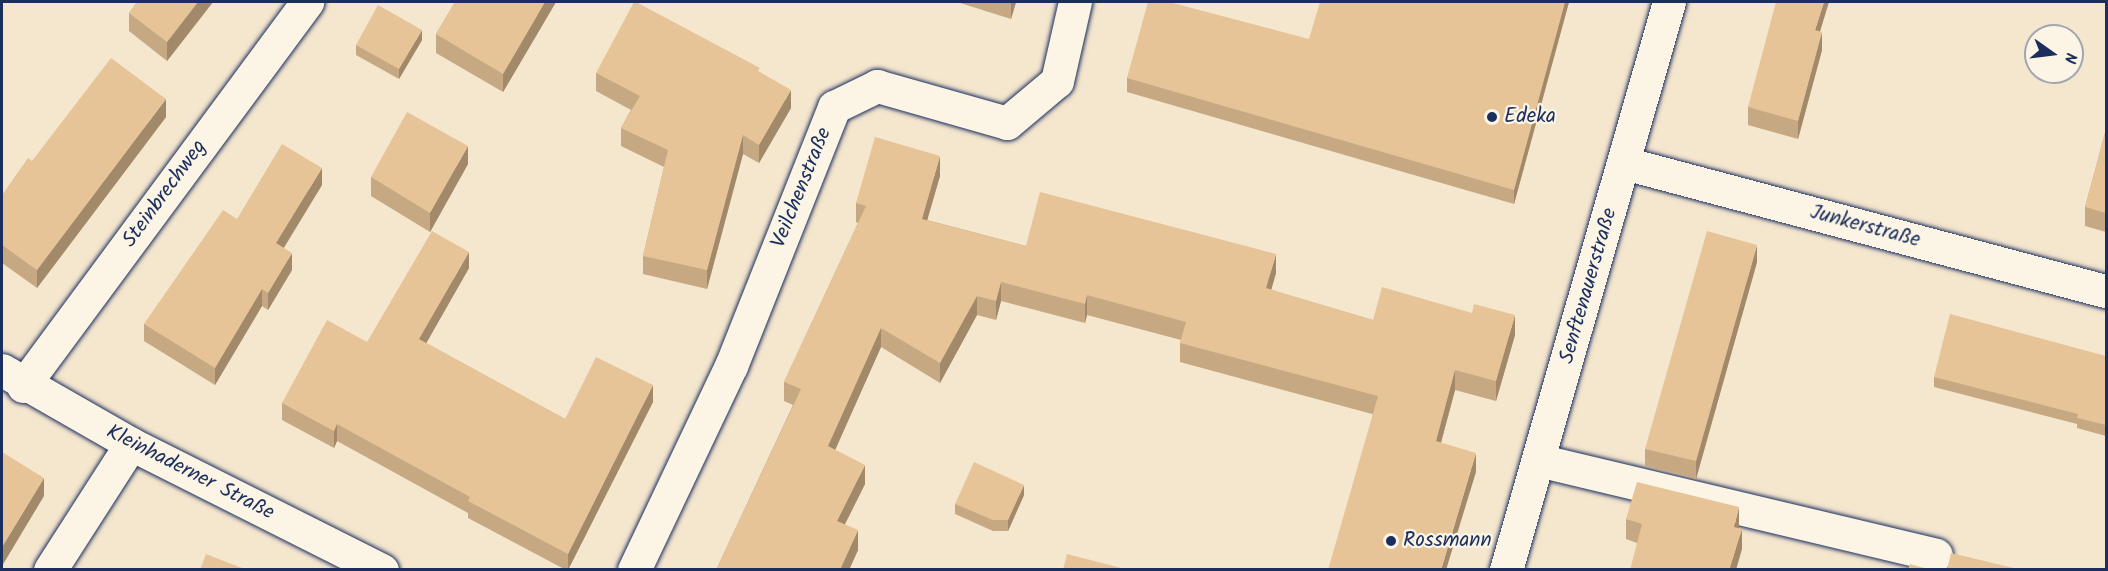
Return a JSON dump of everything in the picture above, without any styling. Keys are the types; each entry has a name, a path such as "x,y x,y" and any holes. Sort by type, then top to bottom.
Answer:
{"street":[{"name":"Steinbrechweg","path":"12,378 307,2"},
{"name":"Veilchenstraße","path":"634,570 731,366 834,107 877,86 1007,123 1057,81 1075,2"},
{"name":"Senftenauerstraße","path":"1506,570 1670,2"},
{"name":"Junkerstraße","path":"1624,163 2106,291"},
{"name":"Kleinhaderner Straße","path":"12,378 131,444 382,570"},
{"path":"50,570 131,444"},
{"path":"1538,460 1936,555"}],"building":[{"path":"137,2 198,2 167,42 129,13"},
{"path":"455,2 545,2 503,74 436,34"},
{"path":"634,2 760,68 758,71 791,90 759,145 743,135 707,270 643,256 668,150 621,128 640,96 596,73"},
{"path":"1148,2 1169,2 1309,39 1320,2 1565,2 1514,190 1127,78"},
{"path":"1776,2 1824,2 1815,30 1822,32 1798,121 1748,107"},
{"path":"378,5 422,30 399,69 356,45"},
{"path":"111,58 166,99 37,270 2,245 2,195 28,158 32,161"},
{"path":"407,112 468,146 430,213 371,177"},
{"path":"2106,129 2106,213 2085,207"},
{"path":"875,137 940,156 922,219 1026,246 1040,192 1276,254 1266,288 1373,320 1382,287 1472,313 1474,304 1515,315 1496,381 1455,370 1436,441 1476,453 1441,570 1328,570 1378,396 1180,343 1186,322 1087,295 1085,304 1001,282 996,301 977,296 940,363 881,328 828,446 865,465 837,521 858,530 840,570 716,570 801,389 784,382 866,206 856,203"},
{"path":"282,144 322,168 276,243 292,253 268,293 262,289 215,368 144,324 223,210 237,219"},
{"path":"432,231 469,252 419,339 565,419 596,357 653,385 568,554 468,501 470,497 337,424 334,431 282,403 327,320 367,342"},
{"path":"1707,231 1757,245 1696,461 1645,449"},
{"path":"1950,314 2106,356 2106,425 2077,418 2078,414 1934,377"},
{"path":"2,452 44,478 2,547"},
{"path":"974,462 1024,485 1008,520 993,520 955,504"},
{"path":"1637,482 1739,507 1734,527 1742,529 1729,570 1630,570 1642,524 1626,519"},
{"path":"1951,553 2022,570 1947,570"},
{"path":"206,554 247,570 200,570"},
{"path":"1067,554 1129,570 1063,570"},
{"path":"1910,564 1931,570 1908,570"}],"place":[{"name":"Edeka","path":"1492,117"},
{"name":"Rossmann","path":"1391,541"}]}
